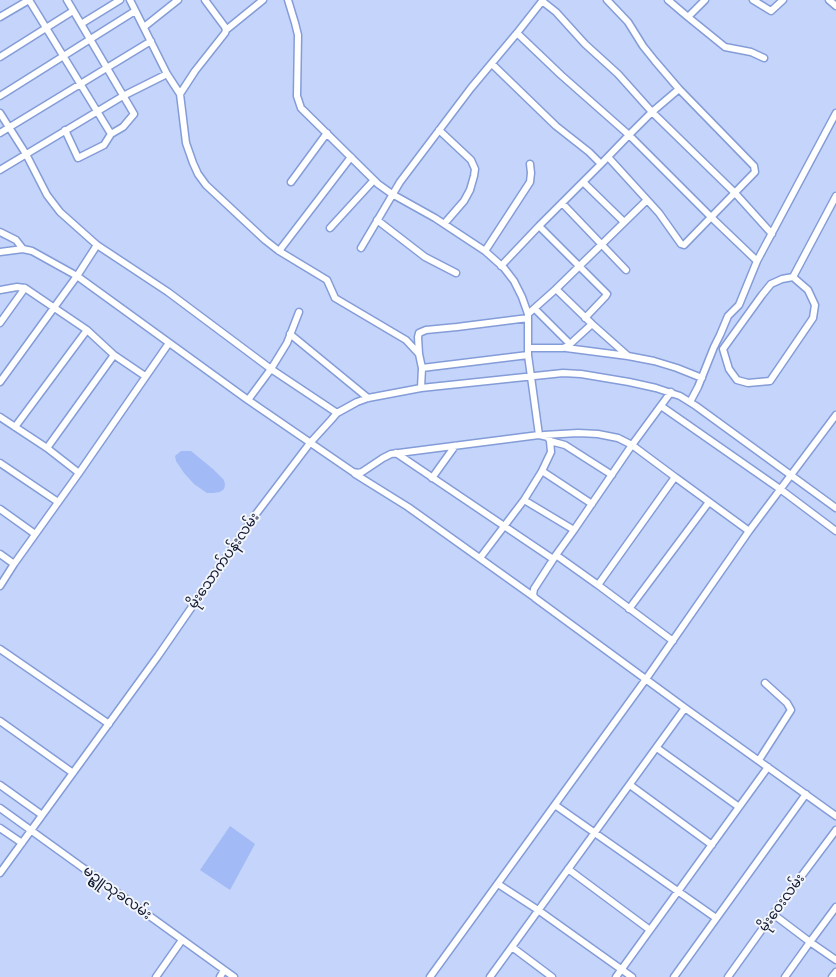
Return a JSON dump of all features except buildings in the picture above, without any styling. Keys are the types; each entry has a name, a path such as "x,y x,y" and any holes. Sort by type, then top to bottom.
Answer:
{"street":[{"path":"0,17 29,0 111,134"},
{"path":"65,130 78,158 104,145 111,134 123,127 134,114 67,0"},
{"path":"81,24 120,0"},
{"path":"130,0 167,74 180,94 186,143 193,164 206,185 264,240 327,280 335,298 406,340 418,354"},
{"path":"144,28 178,0"},
{"path":"205,0 226,30"},
{"path":"180,94 226,30 263,0"},
{"path":"288,0 298,35 296,96 301,108 374,180 392,194 444,224 485,251 514,281 528,316 528,355 539,435"},
{"path":"361,248 400,182 471,88 543,0 585,44 618,74 652,112 735,194 772,234"},
{"path":"607,0 628,22 643,46 679,89 756,169 735,194 686,244 682,244 659,213 608,157"},
{"path":"668,0 725,47 750,52 764,58"},
{"path":"688,17 705,0"},
{"path":"753,0 771,11 784,0"},
{"path":"829,0 836,6"},
{"path":"0,57 73,11"},
{"path":"0,96 135,11"},
{"path":"517,33 629,134 757,261"},
{"path":"0,133 151,41"},
{"path":"492,64 556,126 601,164"},
{"path":"0,170 123,96 167,74"},
{"path":"501,266 629,134 679,89"},
{"path":"0,113 26,154 54,205 97,245 168,292 271,369 337,413"},
{"path":"690,402 728,316 739,305 757,261 836,114"},
{"path":"439,130 471,160 475,169 470,190 464,201 444,224"},
{"path":"291,182 327,133"},
{"path":"279,251 351,157"},
{"path":"485,251 530,182 530,164"},
{"path":"330,228 374,180"},
{"path":"583,182 624,222"},
{"path":"793,277 836,196"},
{"path":"421,388 422,368 418,354 419,333 528,316 647,200"},
{"path":"562,203 626,270"},
{"path":"378,220 426,257 456,273"},
{"path":"539,226 606,294 585,318"},
{"path":"0,232 16,240 23,249"},
{"path":"0,382 97,245"},
{"path":"0,252 23,249 32,251 76,276 248,400 408,507 480,558 836,816"},
{"path":"793,277 808,290 815,305 813,318 770,381 748,383 737,380 729,369 724,349 771,284 793,277"},
{"path":"0,290 17,287 25,288 86,330 114,355 145,376"},
{"path":"0,322 25,288"},
{"path":"556,289 628,356"},
{"path":"535,309 569,342 567,347"},
{"path":"248,400 271,369 286,343 299,312"},
{"path":"567,347 592,324"},
{"path":"15,427 86,330"},
{"path":"290,334 368,398"},
{"path":"0,586 169,343"},
{"path":"528,348 567,347 628,356 678,368 702,378"},
{"path":"47,448 114,355"},
{"path":"422,368 528,355"},
{"name":"မိုးသောက်ပန်းလမ်း","path":"0,874 109,724 256,514 310,443 337,413 357,402 368,398 421,388 563,373 629,382 671,392 690,402 836,508"},
{"path":"535,598 533,595 534,589 554,557 671,392"},
{"path":"661,406 780,489 836,531"},
{"path":"430,977 646,679 780,489 792,476 803,458 836,415"},
{"path":"0,417 47,448 79,473"},
{"path":"353,472 362,472 383,458 396,453 539,435 598,434 618,438 632,445 674,478 750,531"},
{"path":"480,558 524,500 542,471 551,452 548,437 539,435"},
{"path":"550,441 566,445 612,475"},
{"path":"432,478 455,446"},
{"path":"396,453 504,526 598,585 673,641"},
{"path":"0,462 58,502"},
{"path":"542,471 592,504"},
{"path":"598,585 674,478"},
{"path":"524,500 574,530"},
{"path":"630,609 709,502"},
{"path":"0,509 35,534"},
{"path":"0,554 14,564"},
{"path":"0,649 109,724"},
{"path":"759,760 791,710 787,702 765,683"},
{"path":"490,977 685,708"},
{"path":"0,722 73,773"},
{"path":"657,748 739,807"},
{"path":"616,977 768,766"},
{"path":"0,785 42,815"},
{"path":"630,785 712,845"},
{"path":"674,977 806,794"},
{"path":"555,805 716,918"},
{"name":"မဥ္ဇူသုခလမ်း","path":"0,808 234,977"},
{"path":"0,828 22,843"},
{"name":"မိုးဝေးလမ်း","path":"728,977 836,830"},
{"path":"568,869 650,930"},
{"path":"498,884 632,977"},
{"path":"785,977 836,906"},
{"path":"773,914 836,960"},
{"path":"156,977 182,940"},
{"path":"512,947 552,977"},
{"path":"220,977 224,970"},
{"path":"832,977 836,972"}],"water":[{"path":"181,451 191,451 213,469 224,480 224,489 220,492 207,493 194,484 176,461 175,456"},
{"path":"230,826 255,844 230,890 200,870"}]}
